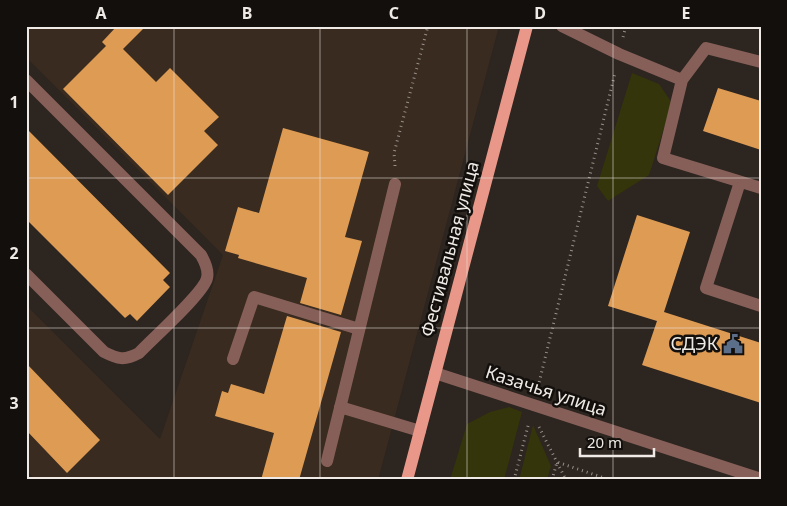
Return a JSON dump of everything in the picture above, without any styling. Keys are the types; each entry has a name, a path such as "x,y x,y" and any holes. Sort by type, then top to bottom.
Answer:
{"main road":[{"name":"Фестивальная улица","path":"407,480 527,26"}],"street":[{"path":"562,26 619,54 682,80"},
{"path":"761,62 706,48 682,80 663,158 761,188"},
{"path":"26,80 201,255 206,265 207,278 198,293 139,352 129,358 116,358 104,352 26,274"},
{"path":"740,182 706,288 761,306"},
{"path":"327,461 395,184"},
{"path":"233,359 254,297 360,329"},
{"name":"Казачья улица","path":"435,373 761,479"},
{"path":"340,407 420,431"}],"path":[{"path":"395,184 394,153 428,26"},
{"path":"514,480 626,26"},
{"path":"533,405 538,426 566,480"},
{"path":"552,480 557,462"},
{"path":"557,462 610,480"}],"shaded area":[{"path":"26,26 499,26 378,480 36,480 26,470 26,305 160,439 223,255 26,57"},
{"path":"632,73 659,84 672,103 649,175 608,201 597,186"},
{"path":"509,407 522,412 504,480 450,480 467,424 490,412"},
{"path":"533,425 551,466 547,480 519,480"}],"building":[{"path":"117,26 146,26 123,49 156,82 170,68 219,117 204,131 218,145 168,195 63,89 106,46 102,42"},
{"path":"718,88 761,101 761,150 703,131"},
{"path":"26,128 170,273 163,280 170,287 137,321 130,314 125,318 26,219"},
{"path":"283,128 369,152 345,237 362,241 341,315 300,303 307,278 238,258 239,255 225,251 238,207 259,213"},
{"path":"637,215 690,232 664,312 761,343 761,403 642,365 657,321 608,306"},
{"path":"287,316 341,332 299,480 261,480 274,433 215,416 222,391 228,393 231,384 264,394"},
{"path":"26,363 100,440 67,473 26,430"}],"place":[{"name":"СДЭК","path":"733,344"}]}
